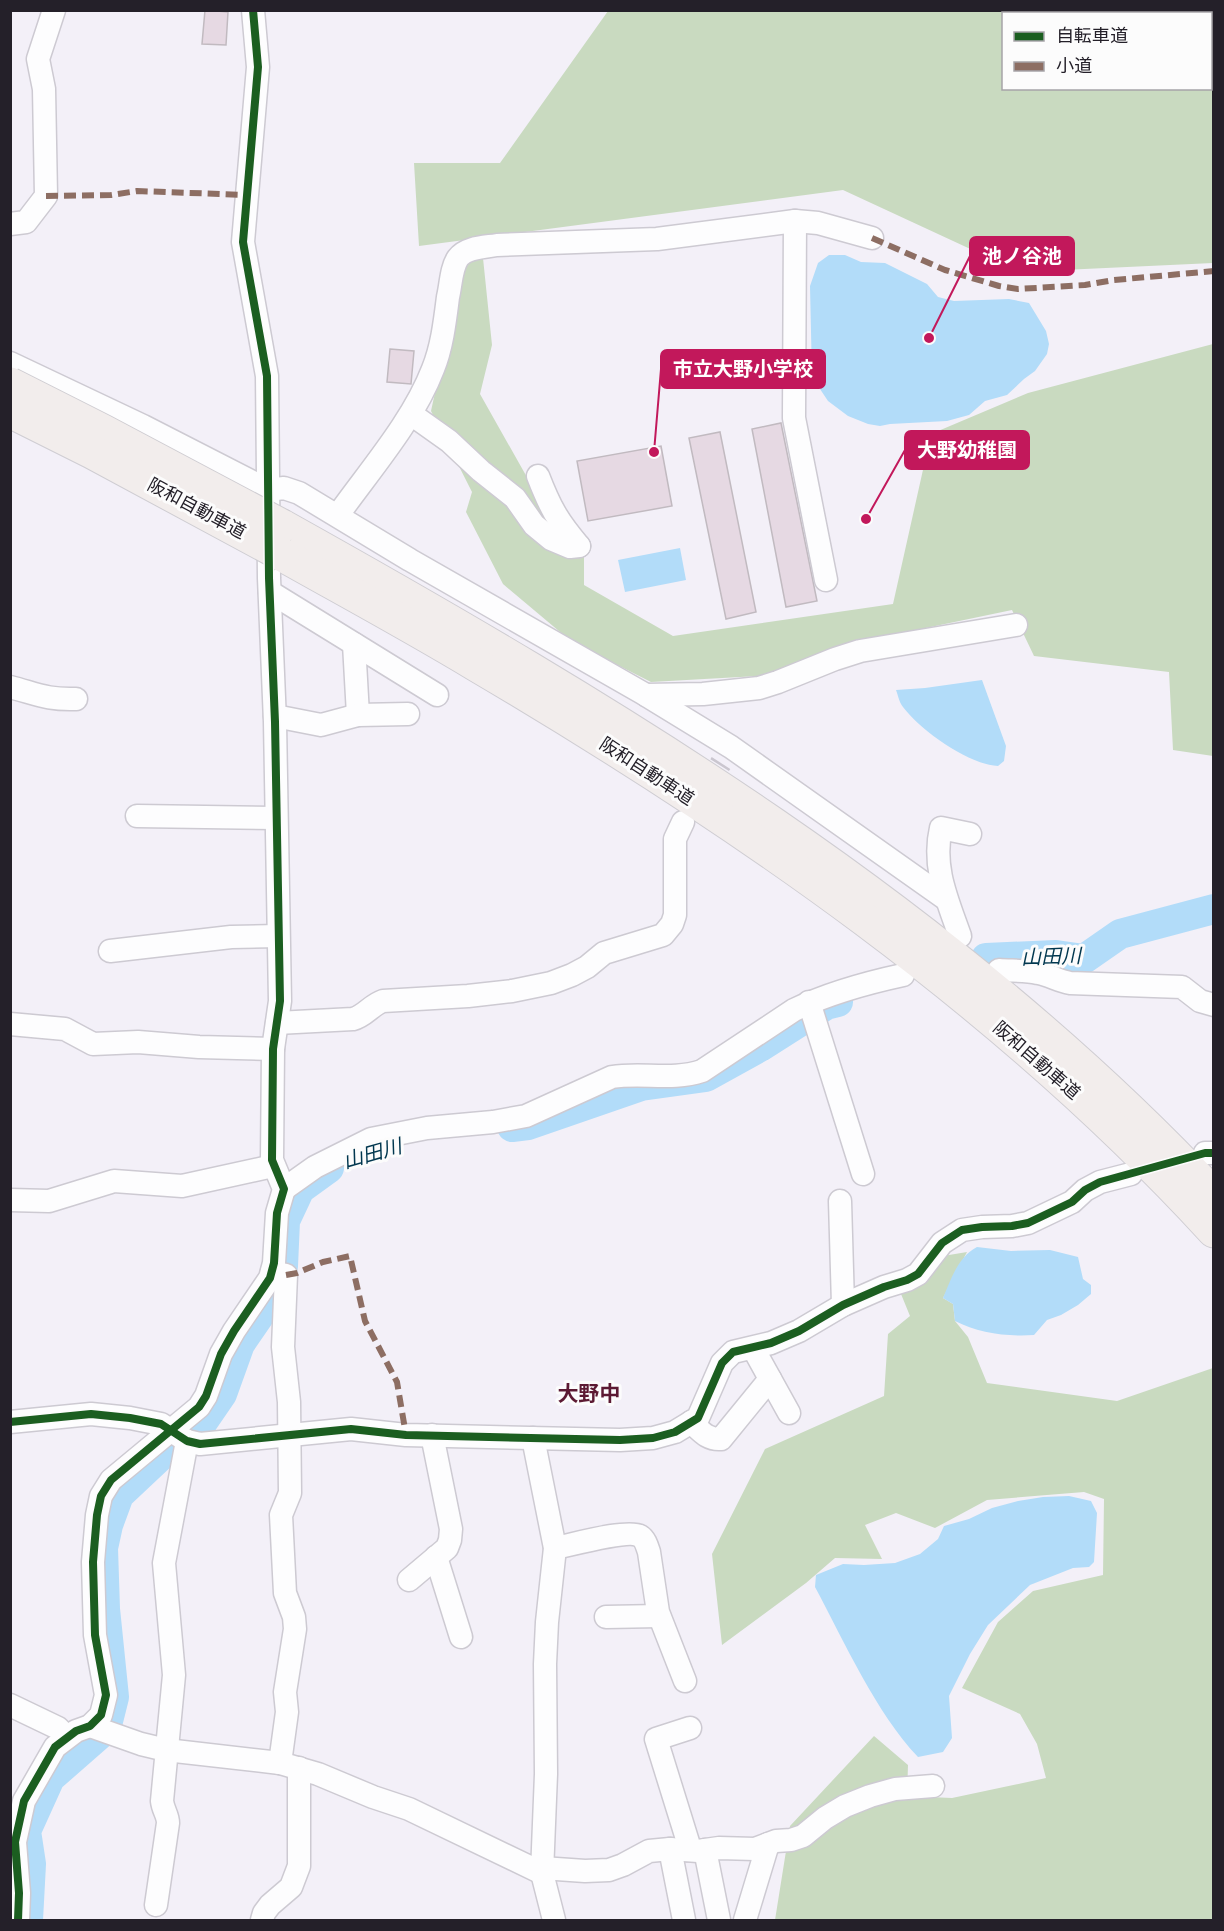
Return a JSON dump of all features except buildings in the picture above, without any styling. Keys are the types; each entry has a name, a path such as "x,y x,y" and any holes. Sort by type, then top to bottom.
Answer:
{"highway":[{"name":"阪和自動車道","path":"10,384 103,431 283,540 741,831 823,889 939,977 1040,1061 1154,1168 1214,1231"},
{"name":"阪和自動車道","path":"10,411 92,452 417,602 576,697 756,811 836,867 989,984 1059,1043 1127,1107 1214,1195"}],"street":[{"path":"10,224 26,222 46,196 44,89 38,59 54,10"},
{"path":"253,10 258,67 243,242 267,376 267,490 275,716 279,1001 273,1049 272,1160 284,1189"},
{"path":"338,516 411,414 428,380 438,354 453,270 459,256 467,251 497,245 657,239 795,221 818,223 872,238"},
{"path":"795,221 794,418 826,580"},
{"path":"10,363 143,426 267,490 284,488 291,490 338,516 410,560 646,695 726,755 946,899"},
{"path":"411,414 450,441 481,471 515,498 534,525 551,539 570,547 579,546 558,521 548,504 538,476"},
{"path":"270,592 437,695"},
{"path":"646,695 703,694 759,688 860,651 1016,625"},
{"path":"354,644 358,715"},
{"path":"10,687 58,700 76,699"},
{"path":"275,716 321,725 358,715 408,714"},
{"path":"137,816 276,818"},
{"path":"278,1023 353,1019 360,1017 383,1001 468,996 542,985 572,975 604,953 663,935 672,924 675,915 675,839 683,822"},
{"path":"960,936 946,899 937,856 937,845 941,828 970,834"},
{"path":"110,951 231,937 278,936"},
{"path":"999,970 1033,972 1070,983 1182,987 1200,1001 1214,1005"},
{"path":"262,1920 270,1905 291,1887 299,1866 285,1692 295,1629 294,1617 285,1593 281,1515 290,1493 291,1436 283,1347 277,1213 284,1189 315,1167 371,1139 427,1128 493,1122 526,1116 612,1077 627,1075 674,1077 702,1071 809,1002 903,975"},
{"path":"809,1002 862,1174"},
{"path":"10,1024 65,1029 93,1044 138,1042 199,1047 273,1049"},
{"path":"10,1200 49,1202 114,1181 182,1186 273,1166"},
{"path":"10,1422 91,1414 130,1418 162,1424 179,1435 200,1444 351,1429 406,1435 620,1440 653,1438 675,1432 698,1418 722,1363 733,1352 771,1343 799,1331 843,1305 913,1277 918,1274 942,1243 962,1230 1028,1223 1072,1202 1085,1190 1100,1182 1131,1174"},
{"path":"840,1201 843,1305"},
{"path":"18,1920 19,1893 15,1842 24,1801 56,1747 76,1731 90,1726 101,1715 106,1695 95,1635 93,1562 101,1496 111,1480 179,1435 206,1396 220,1354 234,1331 266,1285 279,1273"},
{"path":"753,1348 789,1413"},
{"path":"691,1422 707,1437 713,1440 721,1439 770,1379"},
{"path":"156,1905 168,1823 162,1802 174,1675 164,1563 179,1435"},
{"path":"409,1580 447,1548 450,1540 451,1529 432,1435"},
{"path":"533,1438 555,1548 545,1664 546,1774 542,1871 554,1920"},
{"path":"555,1548 618,1535 640,1536 647,1544 649,1552 659,1616 685,1681"},
{"path":"436,1557 461,1637"},
{"path":"606,1617 659,1616"},
{"path":"10,1705 58,1728 67,1737"},
{"path":"90,1726 141,1744 166,1750 290,1766 409,1809 542,1871 609,1870 649,1851 755,1849 803,1836 835,1812 870,1796 895,1790 933,1786"},
{"path":"684,1920 688,1842 656,1739 690,1728"},
{"path":"746,1920 768,1844"},
{"path":"687,1850 719,1920"}],"green space":[{"path":"995,10 1009,12 1002,12 1002,90 1212,90 1212,12 1112,12 1115,10 1213,11 1213,263 1020,272 843,190 419,246 414,163 500,163 608,11"},
{"path":"483,258 492,345 480,394 537,495 584,539 584,585 673,636 893,604 931,434 1028,393 1213,344 1213,756 1173,750 1169,672 1034,656 1012,610 897,634 758,676 651,682 572,642 503,584 466,512 472,492 431,411 463,263"},
{"path":"967,1252 943,1298 953,1304 955,1321 968,1337 987,1383 1117,1401 1213,1368 1213,1920 775,1920 790,1826 874,1736 908,1765 907,1796 952,1798 1046,1778 1037,1744 1020,1714 962,1688 998,1622 1033,1591 1103,1575 1104,1499 1084,1492 987,1500 935,1528 896,1513 865,1525 882,1559 835,1558 806,1583 722,1645 712,1554 765,1449 884,1396 888,1334 910,1316 901,1294 943,1256"}],"water":[{"path":"829,255 845,255 861,262 885,263 927,284 938,297 954,301 1009,299 1029,303 1046,331 1049,344 1047,354 1035,371 1007,395 985,401 969,415 947,421 880,426 848,416 828,401 812,377 810,286 818,263"},
{"path":"680,548 686,580 625,592 618,560"},
{"path":"982,680 1006,746 1004,761 998,766 973,760 933,736 903,707 896,690"},
{"path":"977,1247 1011,1251 1050,1250 1078,1257 1083,1279 1091,1285 1091,1294 1078,1305 1047,1320 1034,1335 993,1333 973,1329 955,1321 953,1304 943,1298 960,1263 970,1251"},
{"path":"1069,1496 1091,1501 1097,1513 1094,1562 1089,1567 1073,1568 1030,1585 988,1625 970,1654 949,1696 952,1738 943,1752 918,1757 888,1719 862,1676 815,1587 816,1575 843,1564 895,1563 920,1554 938,1539 944,1526 1018,1501"}],"waterway":[{"name":"山田川","path":"986,958 1056,955 1084,959 1120,934 1214,909"},
{"name":"山田川","path":"512,1127 528,1125 641,1086 706,1077 760,1047 826,1005 838,1002"},
{"name":"山田川","path":"28,1920 31,1864 26,1831 50,1778 106,1729 114,1697 105,1609 103,1548 108,1525 119,1495 169,1448 198,1429 222,1394 240,1344 275,1293 283,1266 285,1221 300,1189 329,1168"}],"tunnel":[{"path":"702,793 721,763"}],"marked path":[{"path":"46,196 111,195 137,191 246,195"},
{"path":"872,238 945,270 999,286 1018,289 1085,285 1114,280 1214,271"},
{"path":"286,1275 323,1262 350,1256 365,1321 397,1382 406,1435"}],"cycle path":[{"path":"18,1920 19,1893 15,1842 24,1801 55,1747 76,1731 90,1726 101,1715 106,1695 95,1635 93,1562 101,1496 111,1480 199,1407 206,1396 221,1354 270,1278 274,1263 277,1213 284,1189 272,1160 273,1049 280,1001 275,722 269,578 267,376 243,242 258,67 253,10"},
{"path":"10,1422 91,1414 130,1418 161,1424 187,1441 200,1444 351,1429 406,1435 620,1440 653,1438 675,1432 698,1418 722,1363 733,1352 771,1343 799,1331 843,1305 884,1287 907,1280 918,1274 942,1243 962,1230 1028,1223 1072,1202 1085,1190 1100,1182 1205,1153 1214,1153"}],"place":[{"name":"池ノ谷池","path":"929,338"},
{"name":"市立大野小学校","path":"654,452"},
{"name":"大野幼稚園","path":"866,519"}],"district":[{"name":"大野中","path":"589,1393"}]}
